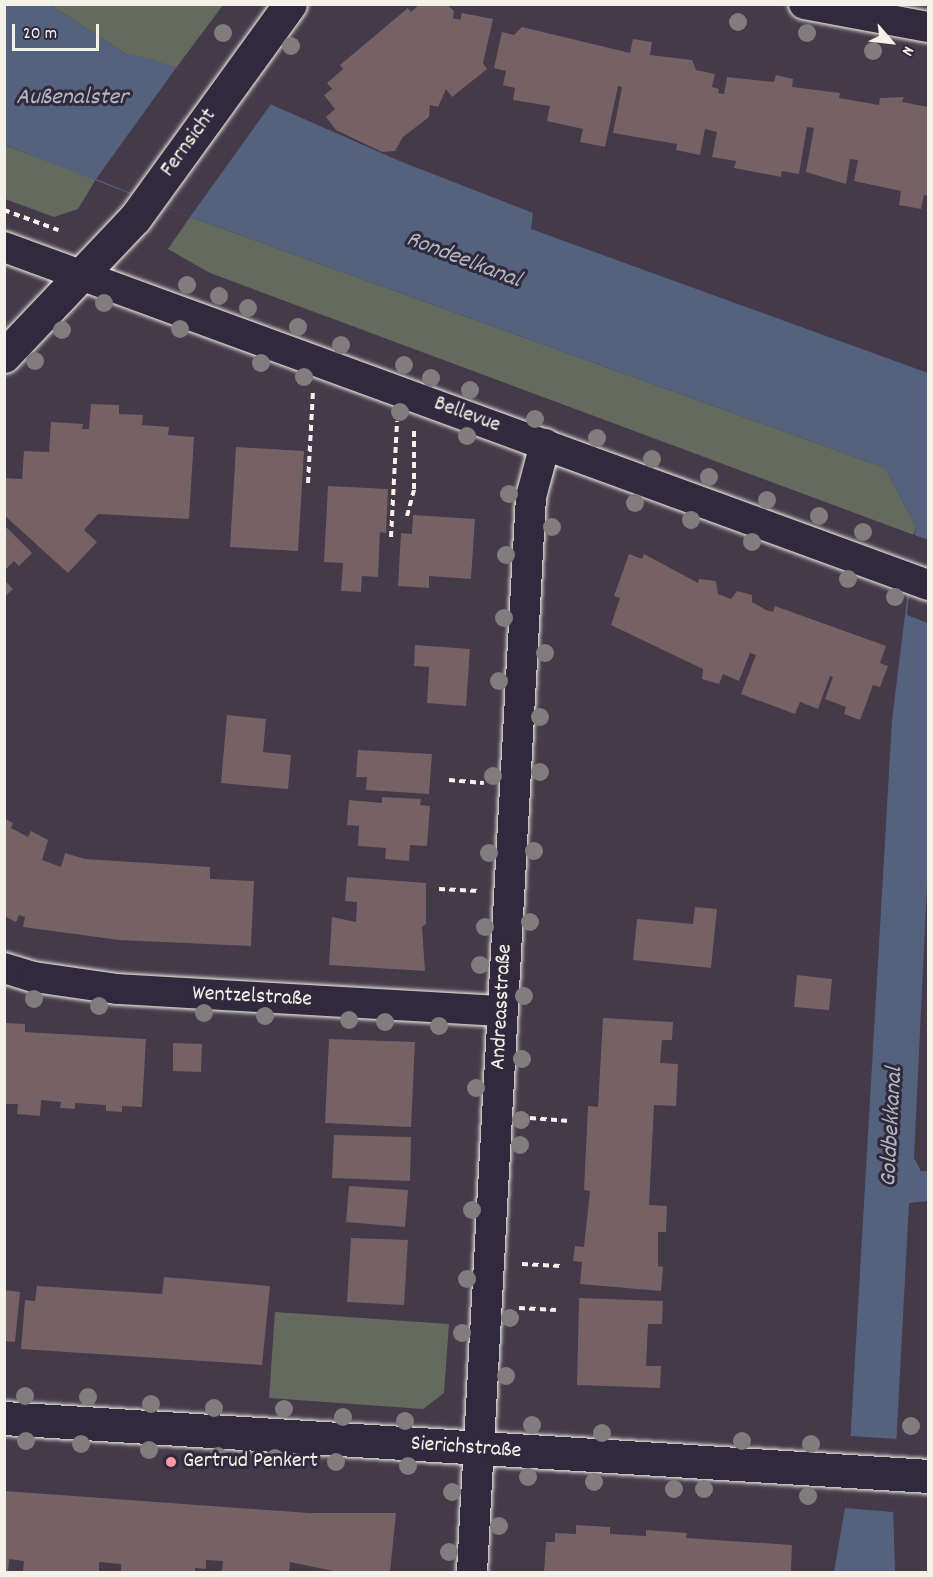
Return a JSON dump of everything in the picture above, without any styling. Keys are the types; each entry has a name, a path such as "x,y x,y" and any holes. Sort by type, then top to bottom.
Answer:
{"main road":[{"name":"Fernsicht","path":"4,356 148,200 290,4"},
{"name":"Sierichstraße","path":"4,1418 928,1476"}],"street":[{"path":"804,4 928,27"},
{"name":"Bellevue","path":"4,247 919,581"},
{"name":"Andreasstraße","path":"472,1572 531,497 545,444"},
{"name":"Wentzelstraße","path":"4,968 34,977 117,989 502,1011"}],"path":[{"path":"4,210 58,230"},
{"path":"308,483 314,390"},
{"path":"391,537 398,420"},
{"path":"407,516 414,489 414,426"},
{"path":"449,780 484,783"},
{"path":"439,889 479,891"},
{"path":"530,1118 570,1121"},
{"path":"522,1264 560,1266"},
{"path":"519,1308 556,1310"}],"green space":[{"path":"50,5 223,5 176,68 126,54"},
{"path":"4,145 96,179 78,209 54,217 5,199"},
{"path":"190,217 885,468 916,526 914,535 210,273 168,249"},
{"path":"275,1312 449,1324 444,1393 423,1409 269,1398"}],"water":[{"path":"4,5 50,5 126,54 152,59 263,101 402,162 533,213 531,229 928,373 928,864 914,1158 921,1171 928,1171 928,1201 909,1203 893,1505 895,1572 834,1572 845,1508 850,1445 892,720 916,526 885,468 190,217 5,145"}],"pier":[{"path":"176,68 271,104 190,217 96,179"},
{"path":"914,535 928,540 928,623 907,615"},
{"path":"850,1436 898,1439 893,1512 845,1508"}],"building":[{"path":"420,4 446,4 454,11 453,18 460,20 462,13 493,19 483,63 487,69 452,97 446,89 438,107 430,105 429,117 403,137 395,151 382,152 336,130 326,117 335,109 324,95 332,89 327,83 343,69 340,65 408,8 411,12"},
{"path":"522,27 630,53 633,39 652,42 650,55 692,60 696,70 715,74 712,87 719,89 718,93 724,94 727,77 774,82 776,75 793,79 792,87 840,93 839,98 879,105 880,98 904,97 902,102 928,107 928,196 924,195 921,209 899,205 901,191 854,181 858,160 850,159 846,184 806,172 814,128 807,127 799,174 782,171 781,177 734,168 736,161 712,157 717,132 705,129 700,155 676,150 677,144 613,133 622,87 618,86 605,147 580,142 583,129 547,121 550,106 513,100 515,88 503,85 506,71 494,68 502,32 514,35"},
{"path":"91,404 119,405 119,414 143,415 142,425 169,427 168,435 194,437 189,519 98,514 84,530 97,542 68,573 4,515 4,478 22,479 24,451 49,452 51,422 83,424 82,429 89,429"},
{"path":"236,447 304,451 298,551 230,547"},
{"path":"328,486 388,489 386,533 380,532 378,577 362,576 361,592 341,591 343,563 324,562"},
{"path":"413,515 475,519 471,579 429,576 429,588 398,586 401,533 412,534"},
{"path":"4,525 32,553 19,566 14,561 4,571"},
{"path":"629,554 642,559 644,554 698,583 699,579 716,581 718,594 731,599 737,591 752,595 752,602 766,610 773,612 775,606 886,646 880,663 888,666 880,687 873,685 860,720 844,714 846,707 825,699 833,677 830,676 818,709 800,702 795,714 741,694 756,655 750,653 739,681 723,674 719,684 702,679 703,669 611,625 620,598 614,596"},
{"path":"4,580 13,589 4,597"},
{"path":"415,645 470,649 466,706 427,703 429,667 414,666"},
{"path":"227,715 266,719 263,752 291,755 288,789 221,783"},
{"path":"358,750 432,754 429,794 366,790 367,777 356,777"},
{"path":"382,797 421,799 420,805 430,806 427,846 410,845 409,861 385,859 386,848 358,846 359,826 347,825 349,800 382,803"},
{"path":"4,818 13,823 11,828 28,837 31,831 48,840 42,860 61,867 65,853 85,859 210,867 210,879 254,881 251,946 119,940 23,927 25,917 19,915 16,922 4,916"},
{"path":"347,877 426,883 426,924 422,927 425,971 329,965 332,917 356,922 357,902 345,901"},
{"path":"695,907 717,909 711,968 633,960 637,919 693,924"},
{"path":"797,975 832,979 829,1010 794,1007"},
{"path":"603,1018 673,1022 672,1040 662,1040 660,1063 678,1064 676,1106 654,1105 649,1205 667,1206 666,1232 658,1232 658,1266 663,1267 661,1291 580,1284 582,1262 573,1261 575,1246 584,1247 590,1191 584,1190 588,1106 598,1107"},
{"path":"4,1023 25,1024 25,1032 146,1039 142,1107 122,1106 122,1112 106,1111 106,1105 75,1103 75,1109 60,1108 61,1102 41,1100 40,1116 17,1114 18,1104 4,1104"},
{"path":"329,1039 415,1042 411,1127 325,1123"},
{"path":"173,1043 202,1044 201,1072 173,1071"},
{"path":"334,1135 411,1137 410,1181 332,1178"},
{"path":"349,1186 408,1190 405,1227 346,1222"},
{"path":"351,1238 408,1240 404,1305 347,1302"},
{"path":"164,1277 270,1286 262,1365 21,1349 25,1300 35,1301 37,1286 162,1294"},
{"path":"4,1290 20,1292 15,1342 4,1341"},
{"path":"579,1298 663,1301 662,1324 648,1324 646,1366 661,1366 660,1388 577,1385"},
{"path":"5,1491 309,1513 396,1513 390,1572 338,1572 290,1562 289,1572 222,1572 223,1561 206,1560 206,1569 195,1568 195,1572 121,1572 121,1564 99,1562 99,1572 23,1572 24,1561 9,1559 8,1572 5,1572"},
{"path":"576,1525 610,1527 610,1534 646,1536 646,1530 687,1533 686,1538 792,1545 791,1572 544,1572 546,1542 555,1542 555,1533 576,1534"}],"place":[{"name":"Gertrud Penkert","path":"171,1462"}],"water label":[{"name":"Außenalster","path":"72,99"},
{"name":"Rondeelkanal","path":"463,261"},
{"name":"Goldbekkanal","path":"893,1127"}]}
